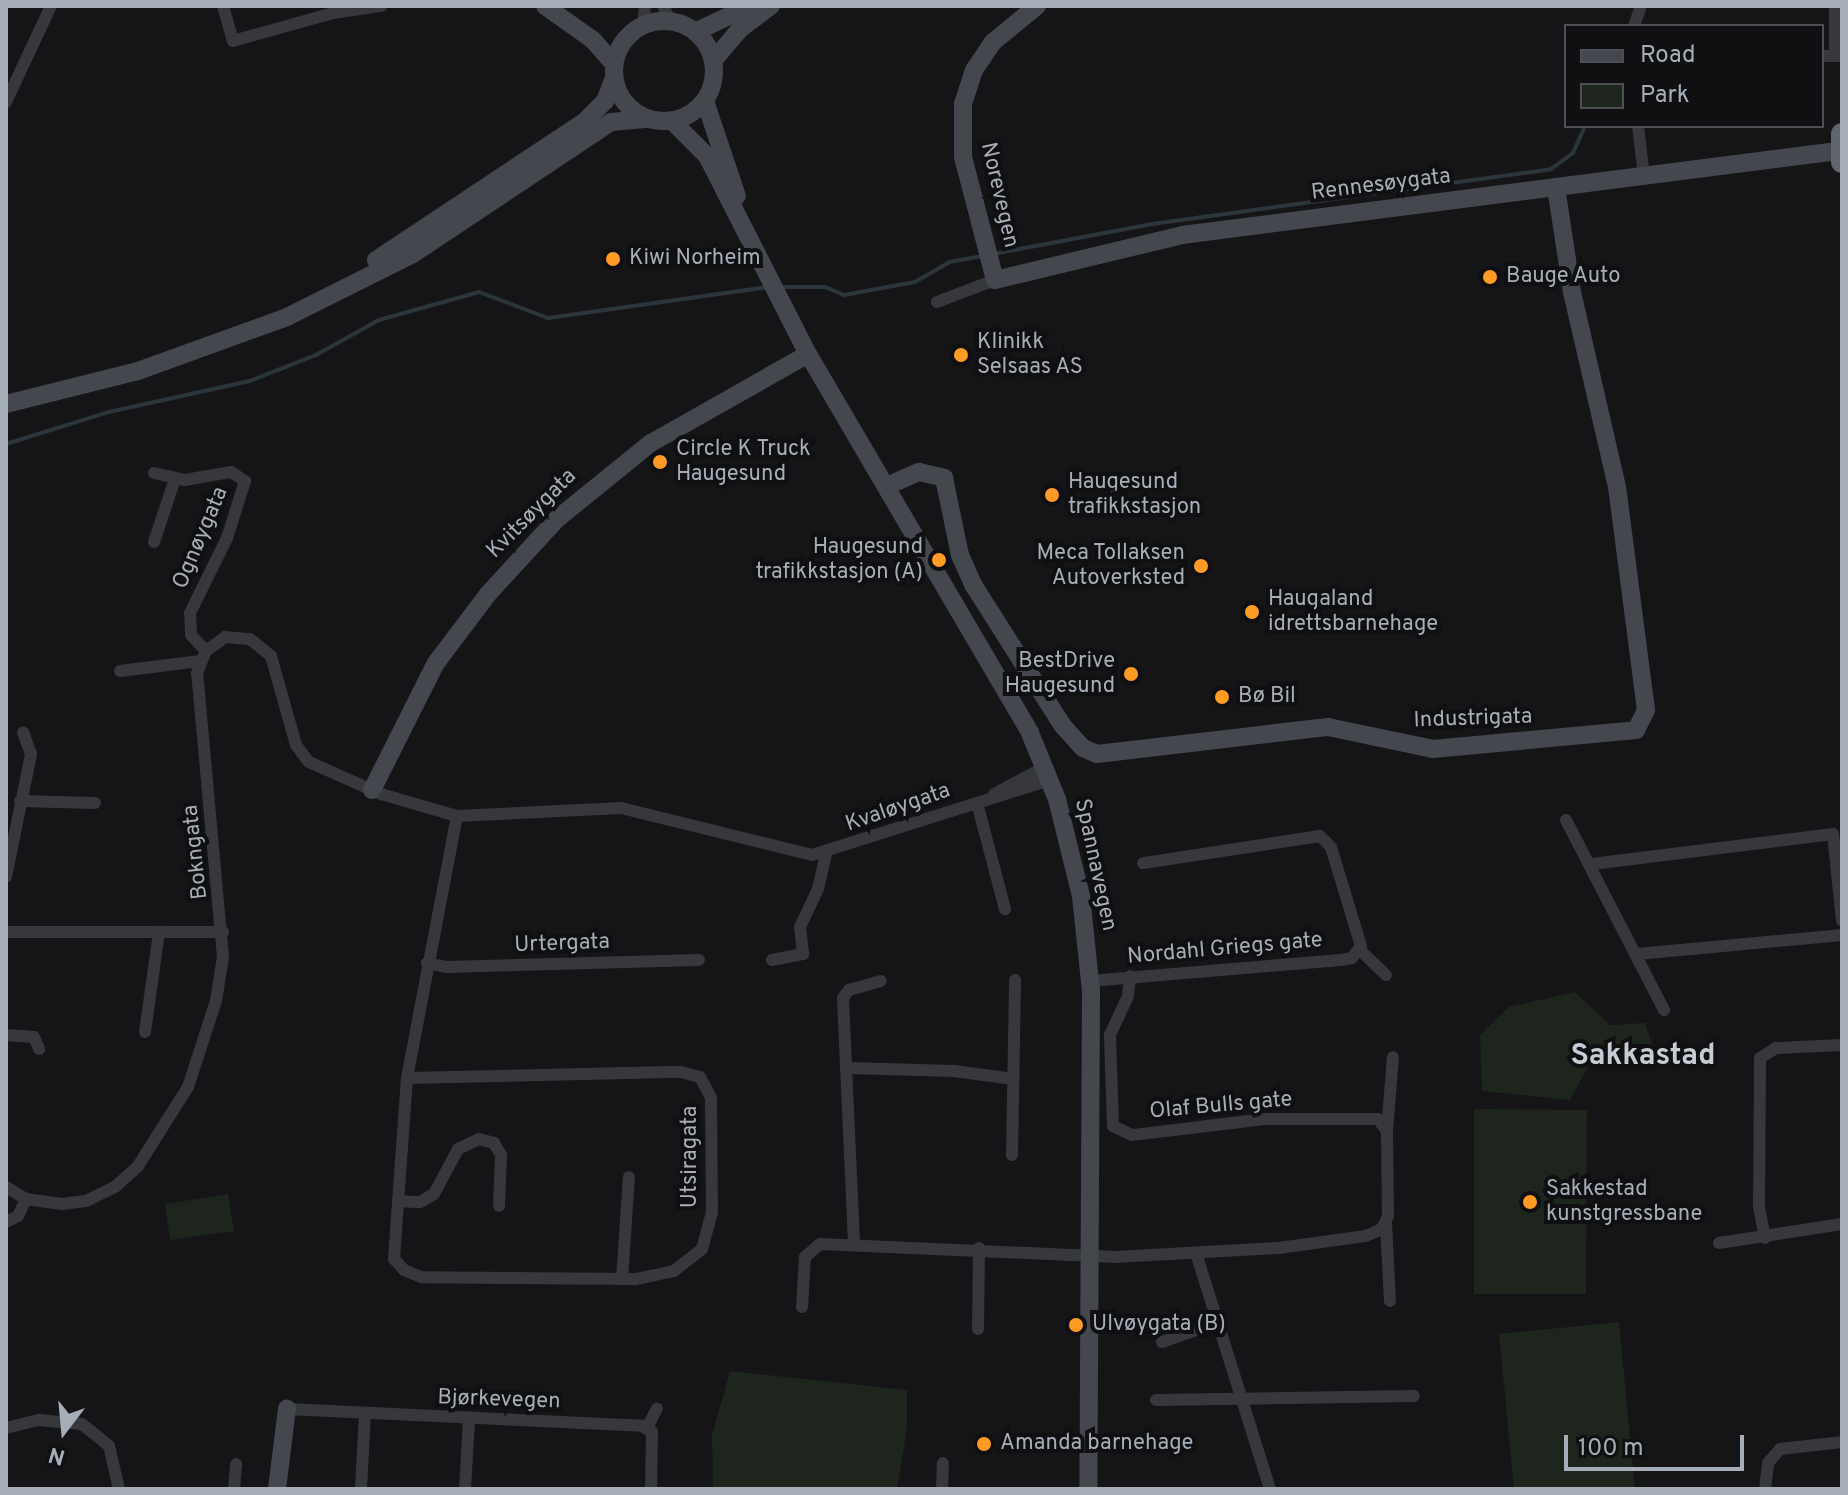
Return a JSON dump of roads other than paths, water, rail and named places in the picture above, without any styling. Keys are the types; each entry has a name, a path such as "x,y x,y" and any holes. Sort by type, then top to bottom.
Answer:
{"main road":[{"path":"545,6 567,19 627,37"},
{"path":"695,32 750,6"},
{"path":"713,61 740,29 771,6"},
{"name":"Norevegen","path":"995,280 963,157 963,104 974,70 993,42 1037,6"},
{"path":"6,392 188,343 346,276 420,233 584,122 605,101 627,37 643,25 667,14 695,32 713,61 712,86 705,101 672,121"},
{"path":"567,19 614,71 625,104 648,119"},
{"path":"705,101 747,234"},
{"path":"6,404 138,371 287,317 413,254 611,122 672,121 699,143 747,234"},
{"name":"Rennesøygata","path":"995,280 1182,235 1841,149"},
{"name":"Industrigata","path":"887,486 919,472 944,478 960,555 974,586 1063,726 1083,748 1097,754 1328,727 1433,749 1636,730 1646,710 1619,500 1572,292 1556,187"},
{"name":"Spannavegen","path":"747,234 808,354 975,633 1047,773 1072,850 1090,981 1088,1489"},
{"name":"Kvitsøygata","path":"372,790 436,663 488,594 557,519 651,443 808,354"},
{"path":"277,1489 287,1409"}],"street":[{"path":"6,102 51,6"},
{"path":"223,6 233,41 333,13 381,6"},
{"path":"643,25 645,6"},
{"path":"1833,56 1835,6"},
{"path":"1638,128 1644,176"},
{"name":"Rennesøygata","path":"937,302 995,280"},
{"name":"Ognøygata","path":"154,473 175,479 231,472 245,481 227,538 190,613 191,635 203,656"},
{"path":"154,542 175,479"},
{"path":"120,671 203,656 225,637 262,645 275,668 296,745 329,774 372,790 457,816 621,808 775,850 826,854"},
{"name":"Bokngata","path":"6,1187 26,1199 86,1201 115,1187 138,1166 188,1087 203,1050 216,1001 223,932 198,686 203,656"},
{"path":"6,877 31,754 23,732"},
{"name":"Kvaløygata","path":"772,960 803,954 800,927 818,889 826,854 892,827 977,803 1047,773"},
{"path":"20,801 95,803"},
{"path":"977,803 1005,909"},
{"name":"Utsiragata","path":"407,1078 681,1072 706,1082 711,1098 707,1237 684,1267 663,1276 622,1279 412,1275 394,1259 407,1078 457,816"},
{"path":"1566,820 1592,864 1664,1010"},
{"path":"1592,864 1833,834 1842,921"},
{"path":"1143,863 1320,836 1335,860 1362,939 1360,950 1386,975"},
{"path":"6,932 223,932"},
{"path":"145,1032 159,932"},
{"path":"1637,954 1842,935"},
{"name":"Nordahl Griegs gate","path":"1090,981 1341,960 1360,950"},
{"name":"Urtergata","path":"427,963 446,967 699,960"},
{"name":"Olaf Bulls gate","path":"1130,976 1128,996 1110,1035 1111,1118 1118,1131 1132,1135 1265,1119 1369,1116 1387,1131"},
{"path":"1012,1155 1015,980"},
{"path":"854,1242 845,994 881,981"},
{"path":"6,1035 34,1037 39,1049"},
{"path":"1765,1238 1759,1208 1760,1058 1776,1048 1842,1045"},
{"path":"1390,1301 1386,1223 1387,1131 1393,1057"},
{"path":"847,1068 943,1070 1013,1079"},
{"path":"398,1201 420,1202 434,1194 458,1149 479,1139 494,1143 501,1155 499,1206"},
{"path":"622,1279 629,1177"},
{"path":"6,1222 18,1216 26,1199"},
{"path":"802,1307 808,1252 820,1244 854,1242 1089,1255 1196,1253 1366,1236 1386,1223"},
{"path":"1719,1243 1842,1224"},
{"path":"978,1329 979,1248"},
{"path":"1196,1253 1245,1399 1270,1489"},
{"path":"1162,1342 1219,1322"},
{"path":"1156,1400 1245,1399 1263,1395 1414,1396"},
{"path":"651,1489 653,1439 647,1428 657,1408"},
{"name":"Bjørkevegen","path":"287,1409 647,1428"},
{"path":"361,1489 365,1413"},
{"path":"465,1489 469,1419"},
{"path":"6,1428 39,1420 82,1424 109,1446 119,1489"},
{"path":"1765,1489 1768,1463 1780,1449 1842,1442"},
{"path":"942,1489 943,1463"},
{"path":"234,1489 236,1464"}],"waterway":[{"path":"993,254 1152,224 1551,169 1573,153 1584,128"},
{"path":"782,287 825,287 844,295 915,282 949,262 984,256"},
{"path":"6,444 109,412 250,381 316,355 379,320 479,292 548,318 769,287"}],"place":[{"name":"Kiwi Norheim","path":"613,259"},
{"name":"Bauge Auto","path":"1490,277"},
{"name":"Klinikk Selsaas AS","path":"961,355"},
{"name":"Circle K Truck Haugesund","path":"660,462"},
{"name":"Haugesund trafikkstasjon","path":"1052,495"},
{"name":"Haugesund trafikkstasjon (A)","path":"939,560"},
{"name":"Meca Tollaksen Autoverksted","path":"1201,566"},
{"name":"Haugaland idrettsbarnehage","path":"1252,612"},
{"name":"BestDrive Haugesund","path":"1131,674"},
{"name":"Bø Bil","path":"1222,697"},
{"name":"Sakkestad kunstgressbane","path":"1530,1202"},
{"name":"Ulvøygata (B)","path":"1076,1325"},
{"name":"Amanda barnehage","path":"984,1444"}],"district":[{"name":"Sakkastad","path":"1643,1057"}]}
